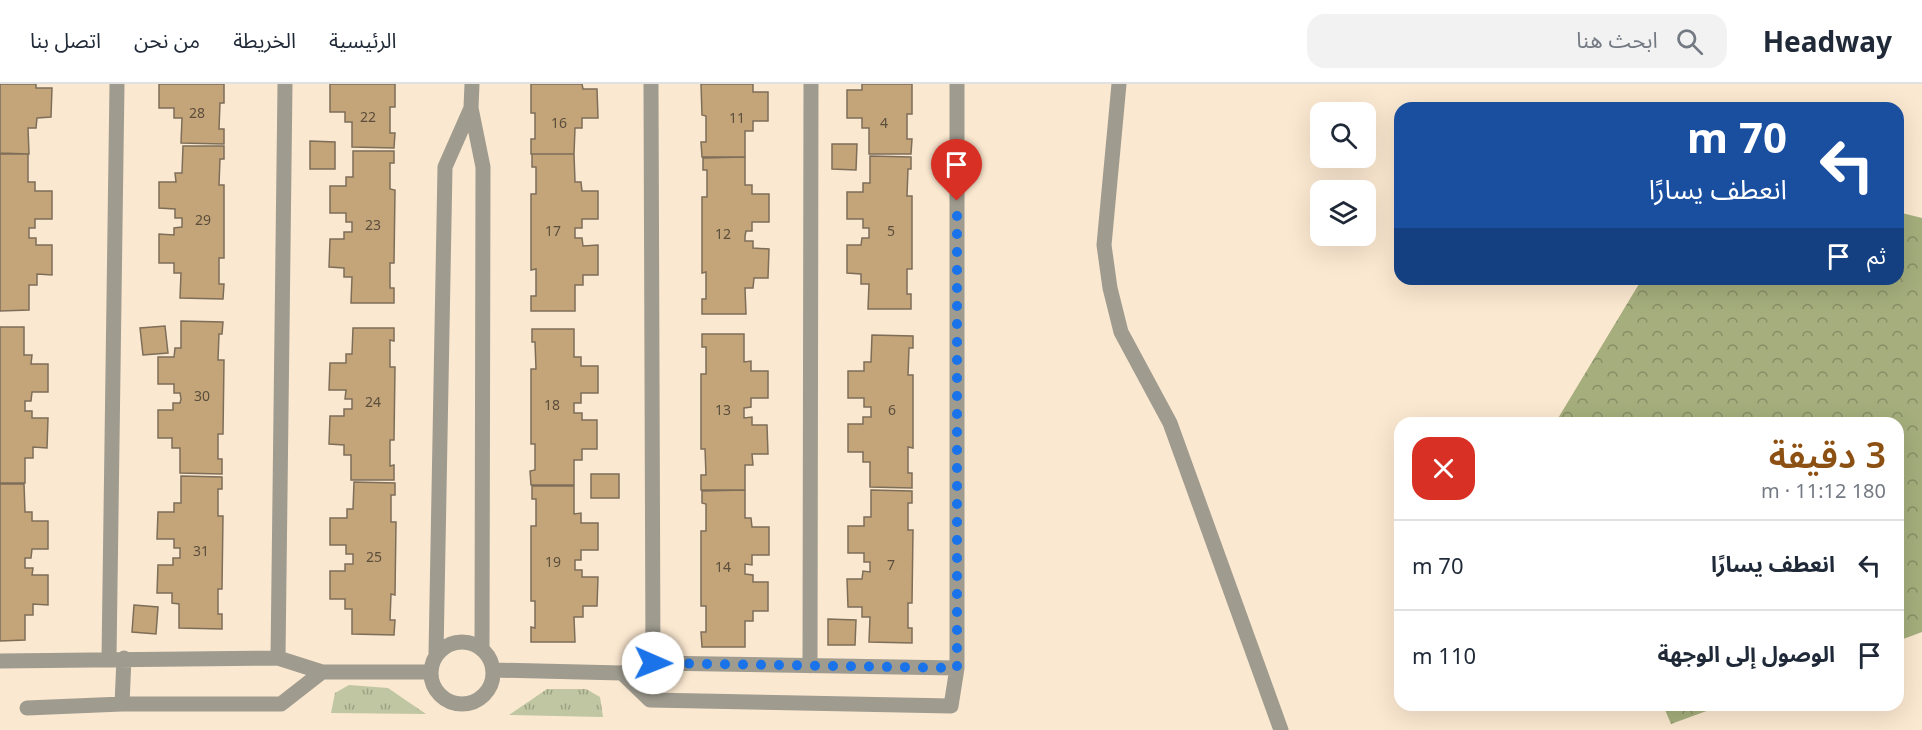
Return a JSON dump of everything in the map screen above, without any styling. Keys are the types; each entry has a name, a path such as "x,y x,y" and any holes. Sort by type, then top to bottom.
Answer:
{"street":[{"path":"117,84 117,658 122,704"},
{"path":"278,658 285,84"},
{"path":"471,108 445,167 436,656 431,672 436,692 453,704 474,703 489,690 493,670 482,649 483,167 471,108 472,84"},
{"path":"651,84 653,663"},
{"path":"810,666 811,84"},
{"path":"622,673 650,700 951,706 957,668 957,84"},
{"path":"1119,84 1104,245 1110,288 1121,332 1170,423 1281,730"},
{"path":"436,656 449,644 466,642 482,649"},
{"path":"0,661 278,658 322,672 431,672"},
{"path":"493,670 622,673 653,663 957,668"},
{"path":"27,708 122,704 281,704 322,672"}],"green space":[{"path":"1904,214 1922,218 1922,632 1904,639 1904,417 1559,417 1638,285 1904,285"},
{"path":"349,685 388,688 426,714 331,713 335,693"},
{"path":"547,689 586,689 600,697 603,717 509,715"},
{"path":"1666,711 1707,711 1671,724"}],"building":[{"path":"0,84 36,84 36,88 52,88 51,117 37,118 36,128 28,128 29,154 0,153"},
{"path":"159,84 224,84 224,103 220,103 219,129 224,129 224,144 181,143 182,118 174,118 174,108 159,108"},
{"path":"330,84 395,84 395,107 390,107 390,133 395,133 394,148 352,147 352,122 345,122 345,112 330,112"},
{"path":"531,84 582,84 583,89 597,89 598,118 582,118 582,128 575,128 574,154 531,154 531,139 535,139 535,113 531,113"},
{"path":"701,84 753,84 753,92 768,92 768,121 753,121 753,131 745,131 745,157 702,157 701,142 706,142 706,116 702,115"},
{"path":"862,84 912,84 912,114 907,114 907,139 912,139 911,154 869,154 869,128 862,128 862,118 847,118 847,90 862,90"},
{"path":"310,141 335,142 335,169 310,169"},
{"path":"832,144 857,144 856,170 832,169"},
{"path":"183,146 224,146 224,159 220,159 219,185 224,185 224,258 219,258 219,284 224,284 223,299 180,298 181,273 174,273 174,263 159,263 159,234 174,235 174,228 182,227 182,218 175,218 175,209 159,208 159,182 176,182 175,173 182,173"},
{"path":"353,151 394,151 394,163 390,163 390,189 395,190 394,263 390,263 390,288 394,288 394,303 351,303 352,277 344,277 344,268 329,267 330,239 344,239 344,232 352,232 352,222 346,222 346,213 330,213 330,186 346,186 346,177 353,177"},
{"path":"0,154 28,154 28,182 35,182 35,191 52,191 52,219 35,219 35,228 29,228 29,238 36,238 36,245 52,245 52,275 37,274 37,285 29,285 29,310 0,311"},
{"path":"532,154 574,154 575,182 581,182 582,191 598,191 598,219 582,219 582,228 575,228 575,238 582,238 583,246 598,245 598,275 583,275 583,285 575,285 575,311 531,311 531,296 536,296 536,269 531,270 531,194 536,194 536,167 532,167"},
{"path":"870,156 911,157 907,196 912,196 912,269 907,269 907,294 911,294 911,309 868,309 869,284 861,284 861,274 847,273 847,245 861,245 862,238 869,238 869,228 863,228 863,219 847,219 847,192 863,192 863,183 870,183"},
{"path":"745,157 745,185 752,185 752,194 769,194 769,222 752,222 752,231 746,231 745,236 745,241 753,241 753,248 769,249 768,278 754,278 753,288 745,288 746,314 702,314 702,299 706,299 706,272 702,273 702,197 707,197 707,170 703,170 703,158"},
{"path":"181,321 223,322 222,334 219,334 218,360 224,360 223,434 218,434 218,459 222,459 222,474 180,473 180,448 172,448 172,438 158,438 158,410 173,410 173,403 180,403 181,399 180,393 174,393 174,384 158,384 158,357 174,357 175,348 181,348"},
{"path":"165,326 168,353 143,355 140,328"},
{"path":"0,327 24,327 24,355 32,355 31,364 48,364 48,392 32,392 31,401 25,401 25,411 32,411 32,418 48,418 47,448 33,447 33,458 25,458 25,483 0,483"},
{"path":"353,328 394,328 394,341 390,340 390,367 395,367 394,440 390,440 390,466 394,465 394,480 351,480 351,455 344,455 344,445 329,444 330,416 344,416 344,409 352,409 352,399 345,399 346,390 329,390 330,363 346,363 346,354 352,354"},
{"path":"532,329 574,329 574,357 581,357 581,366 598,366 598,393 581,393 581,403 574,403 574,413 582,413 582,420 597,420 597,449 582,449 582,460 574,460 574,485 531,485 530,471 535,470 535,444 531,444 531,369 536,369"},
{"path":"702,334 744,334 744,362 751,361 751,371 768,371 768,398 751,398 751,407 744,408 744,418 752,417 752,425 767,425 768,454 752,454 753,465 745,465 745,490 701,490 701,475 706,475 705,449 701,449 701,374 706,374 706,347 702,347"},
{"path":"872,335 913,336 913,348 909,348 908,375 913,375 913,448 908,447 908,473 912,473 912,488 870,487 870,462 863,462 863,452 848,452 848,424 863,424 863,417 871,417 871,407 864,407 864,398 848,398 848,371 864,371 864,362 871,362"},
{"path":"591,474 619,474 619,498 591,498"},
{"path":"181,476 222,477 222,489 218,489 218,516 223,516 222,589 218,589 218,614 222,614 222,629 179,628 179,604 172,603 172,593 157,593 158,565 173,565 173,558 180,558 180,548 174,548 174,539 157,539 158,512 174,512 174,503 181,503"},
{"path":"354,482 395,483 395,495 391,495 391,522 396,522 395,595 391,594 390,620 395,620 394,635 352,634 352,609 345,609 345,599 330,599 330,571 345,571 345,564 353,564 353,554 346,554 346,545 330,545 330,518 347,518 347,509 353,509"},
{"path":"0,484 24,484 25,512 32,512 32,521 48,521 48,549 32,549 31,558 25,558 25,568 33,568 32,575 48,575 48,605 33,604 33,615 25,615 25,640 0,641"},
{"path":"532,486 574,486 574,514 581,513 581,523 598,523 598,550 581,550 581,560 575,560 575,570 582,570 582,577 598,577 597,606 583,606 583,617 574,617 575,642 531,642 531,627 535,628 535,601 531,601 531,526 536,526 536,499 532,499"},
{"path":"745,490 745,518 751,518 752,527 769,527 769,555 752,555 752,565 745,564 745,574 753,575 753,582 768,582 768,611 753,611 753,621 745,621 745,647 702,647 701,632 706,632 706,606 701,606 701,531 706,531 706,504 702,503 702,491"},
{"path":"871,490 912,491 912,503 908,503 908,530 913,530 912,603 908,603 908,628 912,628 912,643 869,642 870,617 862,617 862,607 848,607 847,579 862,579 863,571 870,572 870,562 864,562 864,553 848,553 848,526 864,526 864,517 871,517"},
{"path":"134,605 158,607 156,634 132,632"},
{"path":"828,619 856,620 855,645 828,645"}],"route":[{"path":"653,663 957,668 957,201"}]}
